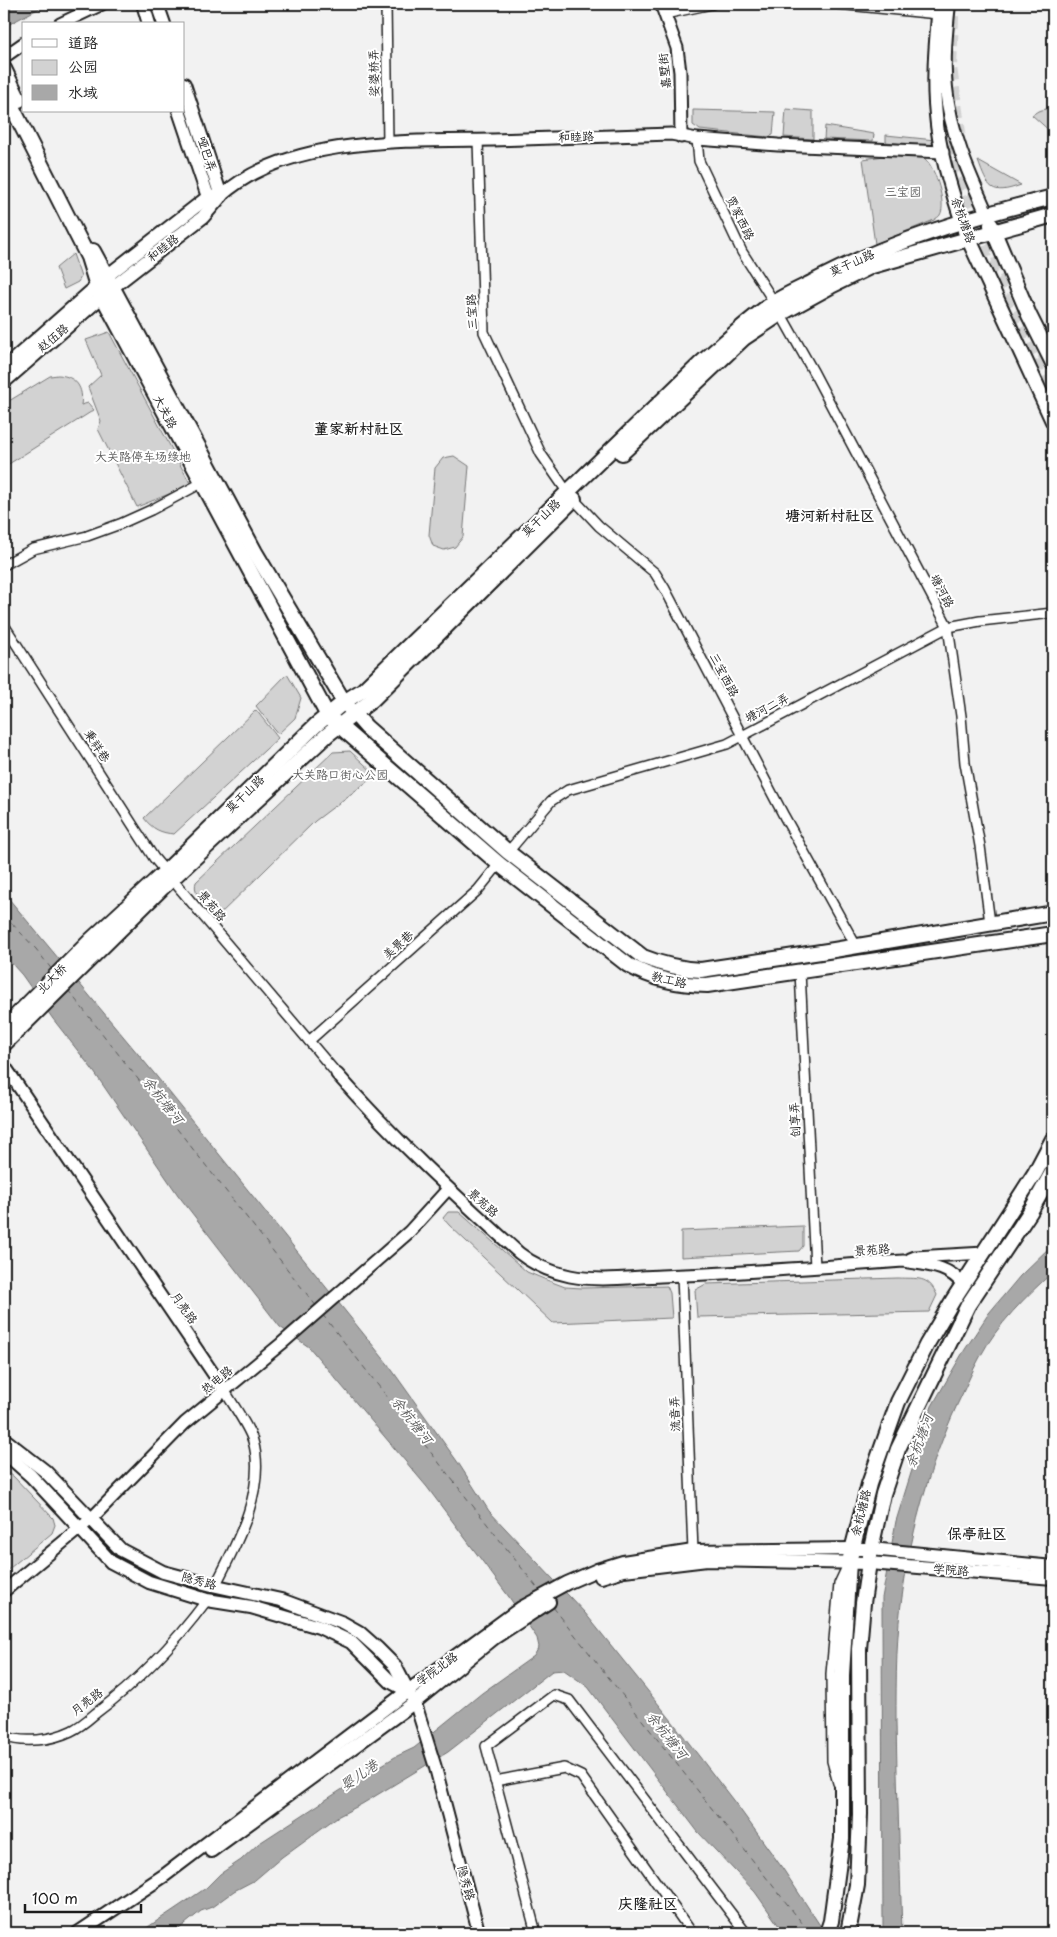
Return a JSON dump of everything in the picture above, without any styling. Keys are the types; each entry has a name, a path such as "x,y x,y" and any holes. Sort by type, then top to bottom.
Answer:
{"main road":[{"path":"143,4 148,22"},
{"path":"157,4 163,22"},
{"name":"余杭塘路","path":"949,4 945,44 945,86 949,114 969,175 1029,315 1053,363"},
{"name":"余杭塘路","path":"939,9 934,74 936,116 948,178 968,238 1053,420"},
{"name":"大关路","path":"4,69 22,106"},
{"name":"哑巴弄","path":"185,88 214,196"},
{"name":"大关路","path":"4,91 86,246"},
{"name":"大关路","path":"25,112 86,246 92,265 255,552 344,702 354,714"},
{"name":"哑巴弄","path":"179,112 214,196"},
{"name":"和睦路","path":"105,286 214,196"},
{"name":"莫干山路","path":"95,945 169,875 327,735 372,700 700,364 738,330 777,308 837,269 862,258 919,236 987,214 1053,197"},
{"name":"莫干山路","path":"777,308 872,266 1053,215"},
{"name":"大关路","path":"105,286 328,716 341,725"},
{"name":"赵伍路","path":"4,368 105,286"},
{"name":"赵伍路","path":"4,382 105,286"},
{"name":"莫干山路","path":"169,875 316,725 344,702 363,690 571,496"},
{"name":"教工路","path":"354,714 508,852 621,942 643,957 662,965 680,969 702,970 1053,913"},
{"name":"教工路","path":"341,725 499,864 628,964 650,976 667,982 707,985 1053,934"},
{"name":"北大桥","path":"13,1024 95,945"},
{"path":"4,1044 13,1024"},
{"name":"余杭塘路","path":"827,1933 842,1839 842,1675 851,1555 869,1484 898,1402 927,1344 1036,1173 1053,1139"},
{"name":"余杭塘路","path":"848,1933 857,1885 860,1805 859,1649 870,1556 884,1494 898,1449 968,1306 1030,1212 1053,1170"},
{"name":"隐秀路","path":"4,1439 45,1471 121,1550 163,1572 215,1586 281,1600 343,1623 359,1632 378,1648 395,1666 408,1691"},
{"name":"隐秀路","path":"4,1452 31,1476 111,1562 149,1582 206,1600 251,1607 319,1627 352,1642 391,1682 408,1691"},
{"name":"学院北路","path":"89,1933 118,1917 172,1880 415,1702 521,1608 544,1594 598,1574 623,1562 693,1551 851,1555"},
{"name":"学院路","path":"890,1558 913,1553 1053,1567"},
{"name":"学院路","path":"851,1555 890,1558 912,1566 1053,1578"},
{"name":"学院北路","path":"598,1574 707,1560 851,1555"},
{"name":"学院北路","path":"78,1933 165,1875 408,1691 492,1634"}],"street":[{"path":"64,22 102,4"},
{"name":"娑婆桥弄","path":"386,4 388,143"},
{"path":"663,9 712,4"},
{"path":"837,4 939,9"},
{"name":"嘉墅街","path":"663,9 677,48 680,72 681,137"},
{"path":"4,57 22,44"},
{"name":"和睦路","path":"214,196 236,182 293,157 324,150 388,143 672,134 697,139 788,146 943,152"},
{"name":"贾家西路","path":"697,139 699,161 742,252 777,308"},
{"name":"三宝路","path":"478,140 484,332 542,454 571,496"},
{"name":"塘河路","path":"777,308 814,373 948,627 990,923"},
{"path":"4,565 33,549 87,536 120,524 196,486"},
{"name":"三宝西路","path":"571,496 599,526 655,573 670,597 742,736 856,946"},
{"name":"塘河二弄","path":"508,852 551,801 568,790 727,744 948,627 980,621 1053,613"},
{"name":"秉祥巷","path":"4,625 154,858 169,875"},
{"name":"美景巷","path":"309,1041 478,890 499,864"},
{"name":"景苑路","path":"169,875 372,1113 448,1189 531,1263 571,1276 595,1278 815,1267 903,1261 915,1257 984,1253"},
{"name":"创享弄","path":"800,972 815,1267"},
{"name":"月亮路","path":"4,1065 225,1391 253,1440 257,1464 253,1492 244,1525 215,1586"},
{"name":"热电路","path":"4,1591 91,1519 185,1423 281,1344 409,1232 448,1189"},
{"name":"景苑路","path":"903,1261 944,1269 958,1279 963,1286"},
{"name":"流音弄","path":"682,1275 693,1551"},
{"name":"月亮路","path":"4,1736 10,1739 31,1740 53,1738 73,1730 112,1701 151,1666 181,1634 206,1600"},
{"name":"隐秀路","path":"408,1691 415,1702 435,1766 479,1933"},
{"path":"536,1933 486,1746 554,1695 569,1700 746,1933"},
{"path":"496,1781 564,1768 581,1776 692,1933"}],"green space":[{"path":"786,109 813,111 813,139 784,137"},
{"path":"1046,109 1053,110 1053,134 1032,115"},
{"path":"693,110 775,112 773,135 768,137 700,130 693,125"},
{"path":"825,126 874,134 873,141 824,139"},
{"path":"886,135 935,140 938,148 886,142"},
{"name":"三宝园","path":"891,155 914,156 926,160 933,170 939,186 942,210 940,216 934,220 875,244 863,159"},
{"path":"978,161 1021,185 1003,190 992,187 985,178"},
{"path":"73,254 81,277 78,282 64,289 56,268"},
{"name":"大关路停车场绿地","path":"109,332 191,485 137,507 98,429 101,421 88,387 101,375 86,340"},
{"path":"58,375 74,380 80,388 81,405 88,403 94,410 4,467 4,458 8,455 4,454 4,404 50,376"},
{"path":"454,456 469,466 463,537 455,547 444,550 433,546 429,535 435,468 443,458"},
{"path":"287,674 301,698 295,718 278,734 256,706"},
{"path":"256,710 278,738 174,834 165,833 150,825 144,818"},
{"name":"大关路口街心公园","path":"350,751 376,775 315,821 214,920 198,897 195,887 196,882 333,752"},
{"path":"448,1212 459,1212 527,1272 565,1287 667,1286 670,1293 672,1318 553,1323 449,1225 443,1218"},
{"path":"803,1226 803,1246 799,1251 681,1257 681,1231"},
{"path":"898,1278 921,1279 930,1284 937,1295 929,1312 697,1317 695,1290 706,1284"},
{"path":"4,1469 53,1518 55,1525 52,1533 4,1573"}],"water":[{"path":"4,4 47,4 4,27"},
{"name":"余杭塘河","path":"4,893 153,1072 387,1363 459,1464 489,1511 585,1613 672,1721 739,1808 783,1869 825,1933 784,1933 755,1892 698,1832 588,1687 564,1670 552,1671 448,1752 337,1817 282,1857 255,1880 234,1891 212,1907 201,1911 174,1933 139,1933 206,1888 220,1874 241,1860 258,1844 341,1790 395,1757 414,1748 482,1693 534,1656 539,1647 537,1638 509,1597 427,1487 309,1347 280,1327 178,1195 92,1069 22,975 4,955"},
{"path":"1053,1244 1053,1272 1003,1322 987,1345 974,1369 947,1427 917,1518 903,1590 897,1656 896,1748 902,1933 883,1933 882,1598 896,1521 932,1406 962,1354 989,1313 1020,1276"}],"ferry route":[{"path":"4,8 11,4"},
{"path":"4,915 36,949 53,971"},
{"path":"68,990 317,1307"},
{"path":"322,1314 539,1590"},
{"path":"553,1607 810,1933"}],"tunnel":[{"path":"953,16 951,67 960,133"},
{"path":"940,109 949,146 987,261 1053,400"},
{"path":"992,240 998,261 1011,287"},
{"path":"1043,354 1053,374"}],"district":[{"name":"董家新村社区","path":"359,429"},
{"name":"塘河新村社区","path":"830,516"},
{"name":"保亭社区","path":"977,1534"},
{"name":"庆隆社区","path":"648,1904"}],"water label":[{"name":"婴儿港","path":"359,1775"}]}
